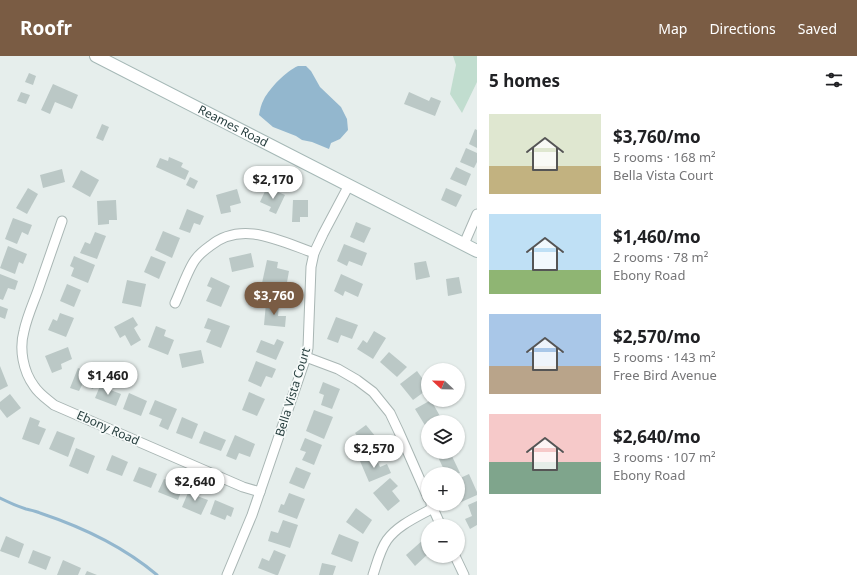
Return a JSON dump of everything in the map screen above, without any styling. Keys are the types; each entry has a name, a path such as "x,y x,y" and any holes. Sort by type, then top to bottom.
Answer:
{"main road":[{"name":"Reames Road","path":"96,56 477,251"}],"street":[{"name":"Bella Vista Court","path":"227,575 260,492 306,357 308,348 311,267 314,253 349,185"},
{"path":"464,244 477,214"},
{"name":"Ebony Road","path":"62,221 24,331 21,348 27,375 34,387 42,396 54,405 236,484 260,492"},
{"path":"175,303 194,262 199,255 218,239 242,233 254,233 264,235 314,253"},
{"path":"306,357 338,369 358,380 373,392 390,413 400,432 421,482"},
{"path":"373,575 386,541 393,533 424,511"},
{"path":"458,563 464,575"}],"green space":[{"path":"453,56 477,56 477,82 462,113 450,94 456,65"}],"water":[{"path":"298,66 306,66 311,71 320,87 341,107 347,119 348,130 340,139 331,143 329,149 312,142 302,140 273,127 259,115 263,101 270,90 293,68"}],"building":[{"path":"29,73 36,76 33,85 25,82"},
{"path":"53,84 78,95 72,109 55,102 50,114 41,110"},
{"path":"21,92 30,95 26,104 17,101"},
{"path":"409,92 429,101 431,97 441,101 435,116 404,104"},
{"path":"102,124 109,127 103,141 96,138"},
{"path":"475,129 477,130 477,148 469,144"},
{"path":"466,148 477,153 477,162 474,168 460,162"},
{"path":"169,157 183,163 181,167 189,171 185,180 156,167 160,158 168,161"},
{"path":"456,167 471,174 466,186 450,179"},
{"path":"62,169 65,182 43,188 40,175"},
{"path":"81,170 99,180 90,197 72,187"},
{"path":"190,177 198,181 194,189 186,185"},
{"path":"267,187 285,195 276,214 269,211 271,207 260,202"},
{"path":"28,188 38,194 27,214 16,208"},
{"path":"446,188 462,195 456,207 441,200"},
{"path":"237,189 241,203 230,206 231,212 221,214 216,195"},
{"path":"116,200 117,220 109,220 109,224 98,225 97,201"},
{"path":"293,200 308,200 308,217 300,217 300,222 292,222"},
{"path":"187,209 204,216 200,225 194,223 190,233 179,229"},
{"path":"13,218 32,225 28,235 22,232 17,244 5,239"},
{"path":"356,222 371,228 364,243 350,237"},
{"path":"163,231 180,238 172,258 155,250"},
{"path":"95,232 106,236 97,259 80,253 85,242 90,244"},
{"path":"344,244 367,253 362,266 349,261 347,266 337,261"},
{"path":"8,246 27,254 23,264 19,262 15,274 0,268"},
{"path":"251,253 254,267 232,272 229,258"},
{"path":"74,256 95,265 88,283 71,276 74,268 70,266"},
{"path":"151,256 166,262 159,279 144,272"},
{"path":"267,260 278,262 277,268 289,271 286,288 262,283"},
{"path":"426,261 430,277 416,280 414,263"},
{"path":"0,274 18,281 15,290 8,288 3,300 0,299"},
{"path":"341,274 363,284 358,297 345,291 343,296 334,291"},
{"path":"211,277 230,286 221,307 206,301 212,288 207,286"},
{"path":"459,277 462,293 448,296 446,279"},
{"path":"127,280 146,284 141,307 122,303"},
{"path":"67,284 81,290 74,307 60,301"},
{"path":"266,303 279,305 278,316 286,316 285,327 264,325"},
{"path":"0,306 8,309 5,319 0,317"},
{"path":"60,313 74,318 66,337 48,330 53,319 57,321"},
{"path":"133,317 138,325 134,328 141,340 131,346 125,335 120,338 114,327"},
{"path":"336,317 358,325 352,339 341,335 338,343 327,339"},
{"path":"208,318 230,326 221,348 206,342 211,330 204,328"},
{"path":"156,326 166,330 164,336 174,340 168,355 148,347"},
{"path":"374,331 386,338 373,359 357,349 363,340 367,343"},
{"path":"277,339 284,342 276,360 256,352 261,340 274,345"},
{"path":"68,347 72,359 61,364 62,369 52,373 45,356"},
{"path":"201,350 204,363 182,368 179,354"},
{"path":"389,352 407,367 397,377 380,362"},
{"path":"256,361 276,369 272,378 266,376 261,387 248,381"},
{"path":"0,366 8,386 0,390"},
{"path":"78,368 98,376 93,389 82,385 79,391 70,388"},
{"path":"417,371 421,376 421,394 413,400 400,384"},
{"path":"323,382 340,389 332,409 321,405 324,395 319,393"},
{"path":"100,386 121,394 116,406 95,398"},
{"path":"249,392 265,399 257,416 242,410"},
{"path":"129,393 147,401 141,416 123,409"},
{"path":"10,394 21,408 7,418 0,409 0,402"},
{"path":"155,400 177,409 168,430 159,426 162,419 149,414"},
{"path":"421,406 421,407 435,407 439,415 421,415 421,419 415,409"},
{"path":"314,410 333,417 324,439 306,431"},
{"path":"30,417 40,421 38,426 46,429 39,445 22,439"},
{"path":"182,417 198,424 192,439 176,433"},
{"path":"366,425 380,442 369,451 355,433"},
{"path":"57,431 75,438 68,457 49,449"},
{"path":"204,431 226,440 221,451 199,443"},
{"path":"235,435 255,444 250,457 239,453 236,460 226,456"},
{"path":"305,438 322,445 314,465 302,460 306,452 300,450"},
{"path":"76,448 95,456 88,474 69,466"},
{"path":"112,455 128,462 122,476 106,470"},
{"path":"375,455 380,467 387,464 391,473 369,482 360,461"},
{"path":"439,459 453,459 457,467 443,467"},
{"path":"139,467 157,474 151,488 133,481"},
{"path":"296,467 311,473 304,489 289,483"},
{"path":"469,474 477,495 465,500 465,476"},
{"path":"390,478 398,486 392,491 400,501 388,511 373,493"},
{"path":"164,479 183,486 178,500 158,492"},
{"path":"190,488 199,492 197,496 208,500 201,515 182,507"},
{"path":"289,493 305,499 297,519 278,512 281,504 284,505"},
{"path":"215,500 234,508 231,517 227,515 225,520 210,514"},
{"path":"477,501 477,525 470,529 465,519 472,516 468,505"},
{"path":"356,508 372,520 363,534 346,522"},
{"path":"283,520 298,525 290,548 268,541 271,531 278,533"},
{"path":"339,534 359,542 352,562 331,554"},
{"path":"6,536 24,544 19,558 0,551"},
{"path":"421,542 421,560 415,566 406,555"},
{"path":"33,550 51,557 46,570 28,563"},
{"path":"274,550 286,555 278,575 258,568 262,558 269,561"},
{"path":"63,560 81,568 78,575 57,575"},
{"path":"322,563 336,566 333,575 319,575"},
{"path":"87,571 97,575 85,575"}],"waterway":[{"path":"0,498 102,538 130,555 157,575"}]}
